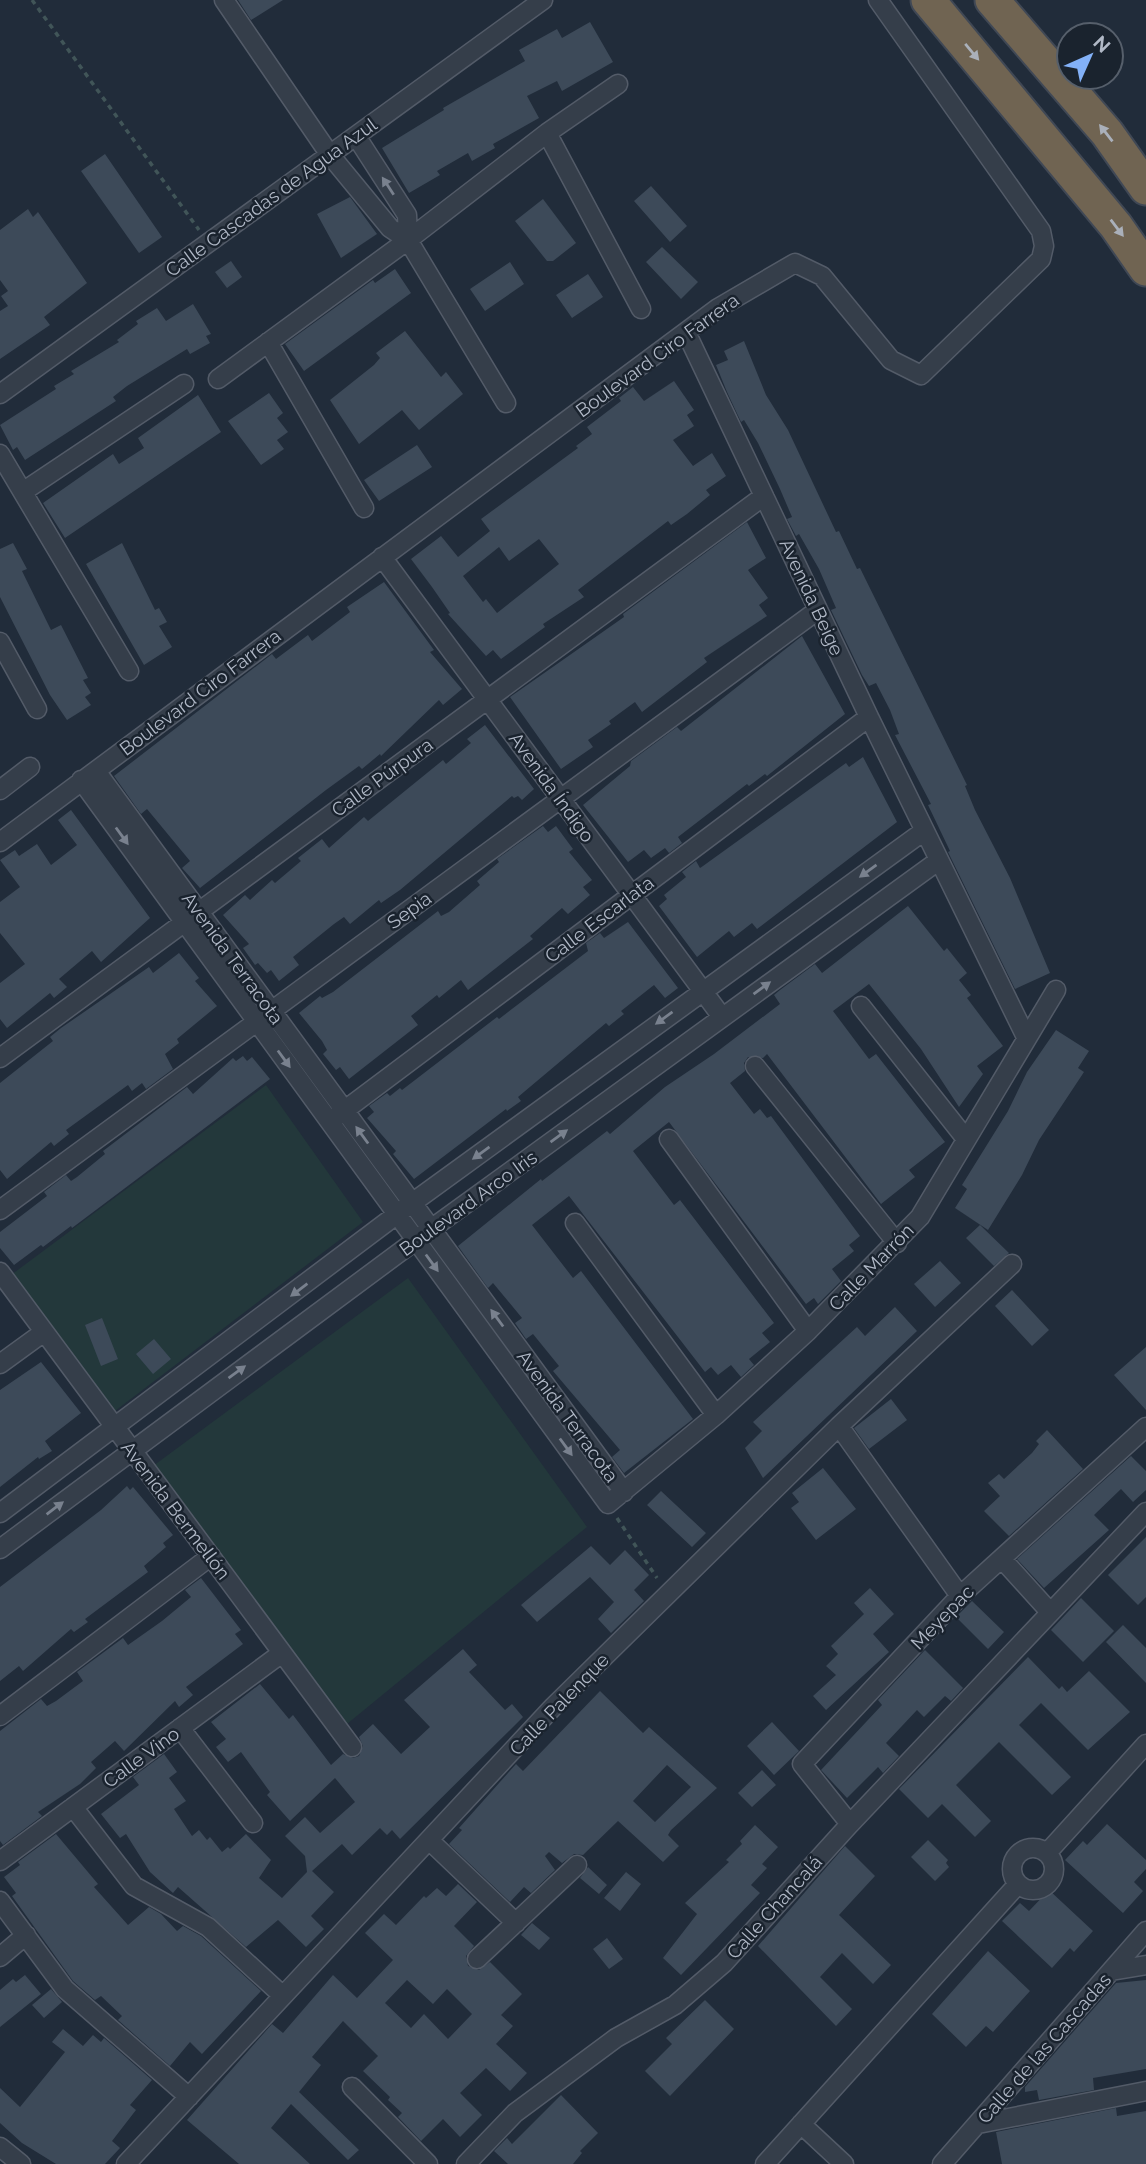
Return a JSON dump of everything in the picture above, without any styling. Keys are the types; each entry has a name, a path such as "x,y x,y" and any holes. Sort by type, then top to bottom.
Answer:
{"highway":[{"path":"928,0 1116,226 1146,269"},
{"path":"992,0 1107,133 1146,188"}],"street":[{"path":"224,0 330,155 390,228 408,240 506,403"},
{"name":"Calle Cascadas de Agua Azul","path":"0,394 543,0"},
{"name":"Boulevard Ciro Farrera","path":"0,842 718,308 795,263 822,276 891,360 921,375 1041,259 1044,246 1041,232 878,0"},
{"path":"218,379 408,240 547,133 618,84"},
{"path":"547,133 641,309"},
{"path":"356,136 407,215 408,240"},
{"name":"Avenida Beige","path":"686,332 938,861 1026,1037"},
{"path":"268,342 364,508"},
{"path":"24,491 184,384"},
{"path":"0,454 129,671"},
{"name":"Calle Púrpura","path":"0,1058 764,496"},
{"name":"Avenida Índigo","path":"382,556 722,1017"},
{"name":"Sepia","path":"0,1210 818,610"},
{"path":"0,642 37,709"},
{"name":"Calle Escarlata","path":"330,1122 869,717"},
{"path":"0,790 30,767"},
{"name":"Avenida Terracota","path":"89,776 264,1016 330,1122 608,1504 624,1492 345,1111 264,1016"},
{"name":"Boulevard Arco Iris","path":"0,1513 412,1203 924,831"},
{"name":"Boulevard Arco Iris","path":"0,1549 431,1229 938,861"},
{"name":"Calle Marrón","path":"624,1492 716,1415 808,1331 920,1217 1056,990"},
{"path":"861,1006 966,1139"},
{"path":"755,1066 897,1243"},
{"path":"668,1139 808,1331"},
{"path":"575,1223 716,1415"},
{"name":"Calle Palenque","path":"126,2164 553,1707 839,1426 1012,1264"},
{"name":"Avenida Bermellón","path":"0,1272 352,1747"},
{"path":"0,1364 44,1332"},
{"path":"839,1426 960,1596"},
{"name":"Meyepac","path":"850,1824 802,1764 960,1596 1146,1427"},
{"name":"Calle Chancalá","path":"474,2161 515,2113 616,2038 675,2005 724,1963 850,1824 1146,1512"},
{"path":"0,1716 211,1556"},
{"path":"1002,1559 1049,1612"},
{"name":"Calle Vino","path":"0,1861 282,1653"},
{"path":"180,1728 253,1823"},
{"path":"1047,1853 1146,1744"},
{"path":"74,1807 134,1886 208,1927 283,1996"},
{"path":"430,1841 516,1923"},
{"path":"1033,1848 1047,1853 1054,1866 1046,1886 1032,1890 1018,1884 1012,1872 1015,1857 1019,1852 1033,1848"},
{"path":"477,1959 577,1865"},
{"path":"765,2164 1018,1884"},
{"path":"0,1901 65,1989 189,2096"},
{"name":"Calle de las Cascadas","path":"942,2164 1146,1931"},
{"path":"0,1957 26,1935"},
{"path":"1111,1971 1146,1965"},
{"path":"352,2087 428,2164"},
{"path":"978,2124 1146,2091"},
{"path":"801,2124 844,2164"},
{"path":"0,2147 21,2164"}],"path":[{"path":"32,0 209,243"},
{"path":"608,1504 668,1594"}],"green space":[{"path":"266,1085 363,1222 111,1414 11,1275"},
{"path":"408,1278 587,1527 347,1724 153,1466"}],"building":[{"path":"238,0 283,0 251,20"},
{"path":"590,22 613,62 562,91 557,81 527,96 539,118 493,144 495,148 472,161 468,153 437,171 440,175 409,193 382,148 444,110 443,108 525,61 519,50 557,29 562,38"},
{"path":"105,154 162,237 139,253 81,171"},
{"path":"651,186 687,226 670,242 634,201"},
{"path":"350,197 377,234 341,258 317,214"},
{"path":"543,199 576,243 553,261 547,261 515,221"},
{"path":"28,209 33,217 38,212 87,283 44,317 50,325 0,359 0,311 8,306 1,296 8,291 0,280 0,230"},
{"path":"662,247 698,282 681,299 646,262"},
{"path":"231,261 242,277 227,288 215,272"},
{"path":"510,262 524,284 485,311 470,289"},
{"path":"395,269 411,293 304,371 285,344 373,280 375,283"},
{"path":"588,274 603,297 572,318 556,295"},
{"path":"193,304 211,334 206,336 210,343 190,354 187,349 127,386 113,397 116,401 25,460 17,447 13,450 0,425 56,389 54,386 74,374 71,371 119,342 117,340 138,324 136,321 157,308 166,321"},
{"path":"405,331 441,377 446,372 463,394 419,430 402,410 359,444 330,400 374,365 380,358 376,353"},
{"path":"744,341 766,395 788,430 836,532 839,531 857,569 860,568 967,785 965,786 975,810 1010,878 1050,973 1015,989 948,852 950,851 928,805 931,804 895,735 899,734 890,710 876,683 869,686 862,675 831,610 836,608 819,569 787,519 792,517 780,489 758,443 744,420 741,422 727,392 716,365 728,360 724,351"},
{"path":"674,381 694,410 687,415 694,426 673,440 693,466 712,453 726,476 706,490 710,495 687,514 671,525 668,521 578,590 584,597 543,624 545,627 501,659 493,650 486,656 448,614 450,613 411,559 441,536 458,557 490,531 481,519 578,448 576,446 592,434 587,427 621,401 619,398 633,387 644,401","holes":["539,539 559,564 497,613 486,599 483,602 463,576 499,547 509,561"]},
{"path":"269,393 283,413 277,418 288,432 277,440 284,449 261,465 228,421"},
{"path":"198,395 221,432 65,538 43,503 113,454 119,464 144,448 138,438"},
{"path":"417,445 432,467 379,501 364,480"},
{"path":"747,522 766,558 748,570 768,598 759,605 767,616 704,658 707,662 642,712 635,702 609,721 611,724 588,740 593,747 561,769 510,697 624,617 623,614"},
{"path":"13,543 27,569 22,571 51,630 61,625 88,678 83,680 91,693 85,697 91,705 67,720 50,695 0,597 0,549"},
{"path":"122,543 155,610 159,608 167,622 159,626 172,647 144,665 86,564"},
{"path":"384,582 434,650 430,652 462,689 443,705 439,700 381,756 380,754 362,769 359,766 326,790 200,888 182,868 190,861 147,809 141,814 114,776 272,654 276,659 308,635 312,641 350,612 347,607"},
{"path":"802,636 845,714 767,776 765,774 749,786 747,784 678,837 682,843 669,853 665,848 651,858 644,850 628,862 583,805 630,766 631,761 677,727 681,731"},
{"path":"485,725 534,789 522,800 518,796 512,796 400,890 381,903 379,900 350,924 344,917 334,924 293,957 299,965 279,981 271,970 267,973 258,963 255,965 243,948 249,944 223,915 245,895 250,900 272,880 275,883 301,861 298,858 322,839 329,848 364,817 368,821 443,760 446,764 471,743 467,739"},
{"path":"863,757 897,822 757,929 752,923 734,937 729,931 697,957 659,906 667,899 664,895 686,877 682,872 696,861 700,868 846,763 849,767"},
{"path":"71,810 150,918 101,962 92,951 59,979 67,987 54,998 50,993 7,1028 0,1019 0,983 25,964 0,933 0,902 20,887 0,860 15,850 19,856 37,844 51,865 77,845 58,820"},
{"path":"543,826 548,832 556,826 573,849 569,852 592,880 583,887 590,895 568,914 562,908 530,936 533,939 468,990 461,980 439,998 437,995 411,1016 418,1025 349,1079 340,1067 336,1070 323,1054 327,1050 322,1041 299,1013 320,996 322,998 333,992 438,911 441,916 449,912 480,885 477,881 499,862 497,859"},
{"path":"908,906 944,951 947,948 967,973 959,980 971,995 967,998 1003,1046 977,1066 983,1074 959,1107 921,1049 869,984 833,1011 869,1059 876,1054 945,1142 909,1170 915,1177 881,1204 767,1054 763,1058 748,1057 744,1063 745,1071 730,1083 754,1114 760,1109 767,1118 771,1116 860,1236 849,1245 854,1251 832,1269 841,1281 818,1304 814,1298 806,1304 669,1122 633,1151 674,1205 680,1200 774,1323 762,1333 770,1342 749,1359 754,1365 741,1377 731,1365 718,1375 711,1367 705,1372 569,1196 532,1225 573,1278 581,1271 693,1419 624,1473 612,1457 620,1450 553,1371 559,1366 533,1334 526,1339 515,1323 522,1318 493,1283 488,1288 458,1246 541,1179 542,1181 607,1131 610,1134 665,1087 780,1004 774,995 780,990 815,964 822,973"},
{"path":"628,922 678,988 665,998 654,985 621,1011 624,1014 609,1026 606,1023 518,1097 521,1101 507,1111 506,1109 414,1179 393,1154 396,1151 367,1118 374,1112 369,1106 387,1093 390,1096 400,1088 402,1090 497,1017 499,1019 588,951 586,943 600,933 604,938"},
{"path":"179,953 199,978 195,981 217,1006 177,1039 179,1043 165,1054 173,1069 146,1089 142,1083 132,1091 128,1085 66,1130 69,1134 54,1146 51,1142 7,1179 0,1170 0,1083 53,1041 50,1037 61,1028 149,967 153,973"},
{"path":"1056,1030 1089,1051 1078,1068 1084,1072 1039,1140 1022,1175 988,1230 955,1208 967,1189 962,1185 1008,1111 1027,1072"},
{"path":"243,1056 247,1061 252,1057 270,1079 72,1228 71,1226 43,1247 41,1245 14,1265 0,1248 0,1232 47,1196 44,1192 66,1175 71,1181 77,1177 105,1154 103,1151 187,1087 193,1094 233,1058 236,1061"},
{"path":"980,1225 1009,1253 994,1266 966,1238"},
{"path":"940,1261 961,1283 935,1307 914,1284"},
{"path":"1012,1290 1049,1330 1032,1346 995,1306"},
{"path":"895,1307 917,1331 763,1478 745,1448 762,1431 753,1422 857,1327 865,1336"},
{"path":"102,1318 118,1359 101,1366 85,1325"},
{"path":"154,1339 171,1359 153,1374 136,1354"},
{"path":"1146,1347 1146,1410 1114,1375"},
{"path":"41,1362 81,1413 45,1441 52,1451 39,1459 38,1457 0,1487 0,1390"},
{"path":"891,1399 907,1420 869,1449 854,1428"},
{"path":"1047,1430 1083,1469 1009,1536 984,1511 1000,1496 988,1483 999,1474 1004,1479 1032,1453 1039,1444 1036,1441"},
{"path":"1131,1456 1146,1471 1146,1490 1133,1502 1121,1489 1094,1515 1109,1530 1044,1588 1017,1559"},
{"path":"823,1468 856,1509 816,1540 791,1508 799,1502 792,1493"},
{"path":"127,1486 130,1490 133,1487 173,1535 163,1543 166,1547 144,1566 148,1572 85,1619 88,1622 74,1632 71,1629 23,1671 19,1666 0,1681 0,1587 101,1510"},
{"path":"661,1491 706,1533 692,1547 647,1505"},
{"path":"1146,1537 1146,1597 1138,1605 1108,1575"},
{"path":"591,1546 610,1565 625,1550 649,1575 634,1590 644,1601 611,1633 598,1619 614,1602 590,1577 537,1622 521,1605"},
{"path":"201,1578 241,1630 235,1634 243,1644 186,1687 193,1695 179,1707 175,1701 124,1751 115,1741 91,1762 96,1768 80,1784 38,1812 42,1816 3,1845 0,1841 0,1731 41,1699 47,1706 83,1681 77,1672 123,1638 128,1645 162,1621 191,1597 185,1590"},
{"path":"870,1588 894,1614 873,1634 889,1652 826,1710 813,1696 836,1675 826,1666 838,1654 831,1646 864,1614 854,1603"},
{"path":"1081,1598 1114,1631 1083,1662 1051,1630"},
{"path":"972,1601 1004,1632 988,1649 956,1617"},
{"path":"1123,1625 1146,1648 1146,1683 1106,1642"},
{"path":"463,1649 477,1665 469,1672 505,1710 512,1704 523,1717 400,1839 392,1830 387,1835 380,1828 352,1855 342,1844 312,1871 334,1892 311,1916 324,1929 306,1947 278,1920 246,1947 178,1887 173,1893 150,1872 126,1834 120,1838 101,1814 139,1785 133,1777 164,1754 177,1772 169,1778 186,1801 174,1809 192,1836 199,1830 207,1840 210,1837 222,1852 228,1847 230,1849 246,1834 271,1860 259,1878 282,1898 307,1872 305,1856 285,1836 305,1817 320,1833 355,1802 335,1778 290,1821 267,1795 270,1792 241,1752 228,1762 216,1747 226,1739 211,1722 260,1684 289,1719 293,1715 331,1765 343,1754 353,1758 359,1756 363,1746 359,1737 373,1724 401,1754 430,1727 404,1700"},
{"path":"925,1650 963,1688 951,1701 945,1696 924,1717 917,1710 886,1743 899,1756 883,1773 878,1767 847,1798 821,1770 882,1705 878,1700"},
{"path":"1028,1657 1059,1689 1062,1686 1067,1692 1089,1671 1130,1712 1088,1750 1041,1703 1019,1725 1071,1777 1052,1795 999,1742 956,1785 991,1821 975,1837 942,1804 928,1818 899,1789"},
{"path":"600,1691 643,1733 649,1727 717,1788 671,1830 668,1835 679,1846 663,1862 618,1821 583,1855 574,1854 562,1863 549,1852 545,1856 555,1870 531,1893 524,1887 510,1902 449,1844 462,1830 459,1828 516,1764 523,1771","holes":["667,1765 691,1787 655,1822 633,1801"]},
{"path":"772,1722 799,1751 774,1775 747,1746"},
{"path":"762,1770 776,1785 752,1807 738,1793"},
{"path":"1107,1824 1146,1860 1146,1869 1134,1882 1143,1891 1123,1913 1065,1860 1083,1841 1087,1845"},
{"path":"755,1825 778,1847 762,1864 767,1868 751,1885 760,1893 681,1975 663,1958 697,1914 685,1903 729,1862 726,1860 742,1844 740,1841"},
{"path":"56,1834 98,1884 94,1887 128,1925 149,1907 161,1914 177,1931 183,1926 201,1936 261,1991 202,2054 190,2042 170,2066 118,2020 122,2016 101,1996 95,2000 73,1981 12,1896 16,1893 4,1877 20,1865 18,1862"},
{"path":"928,1840 948,1860 946,1863 949,1867 935,1881 911,1857"},
{"path":"845,1846 875,1876 839,1915 891,1965 873,1984 842,1953 820,1977 852,2009 836,2026 758,1946"},
{"path":"588,1867 607,1885 599,1894 580,1878"},
{"path":"626,1872 641,1884 620,1911 604,1898"},
{"path":"458,1884 477,1902 454,1926 474,1946 466,1956 468,1966 479,1970 490,1962 522,1994 501,2015 513,2026 496,2044 527,2073 510,2091 486,2068 460,2093 482,2115 460,2137 443,2119 421,2141 398,2117 402,2113 388,2100 390,2097 363,2071 378,2056 343,2021 312,2057 321,2065 299,2092 359,2150 348,2160 291,2104 271,2128 310,2164 239,2164 187,2120 272,2024 283,2033 333,1975 357,1998 393,1960 365,1933 384,1914 396,1925 424,1896 426,1898 437,1888 446,1896","holes":["407,1980 433,2004 447,1989 472,2014 448,2039 424,2014 411,2028 385,2003"]},
{"path":"1049,1890 1093,1931 1074,1952 1070,1948 1052,1968 1002,1921 1020,1903 1029,1911"},
{"path":"532,1923 550,1938 539,1950 521,1935"},
{"path":"607,1938 623,1959 609,1969 593,1949"},
{"path":"988,1951 1030,1991 993,2032 986,2026 966,2047 932,2014"},
{"path":"25,1975 41,1994 0,2027 0,1990 13,1979 16,1982"},
{"path":"1146,1980 1146,2069 1093,2078 1094,2090 1039,2100 1037,2090 1025,2092 1025,2087 1116,1983"},
{"path":"51,1989 62,2002 44,2018 32,2005"},
{"path":"705,2000 734,2029 670,2096 645,2071 672,2044 666,2038"},
{"path":"63,2029 83,2046 93,2035 101,2042 104,2038 152,2080 130,2105 136,2110 112,2141 120,2148 105,2164 56,2164 22,2143 0,2123 0,2088 20,2107 65,2052 52,2042"},
{"path":"561,2095 598,2133 580,2151 582,2153 573,2164 508,2164 494,2151 507,2138 512,2144"},
{"path":"1116,2108 1117,2116 1146,2111 1146,2164 1002,2164 996,2132"}]}
